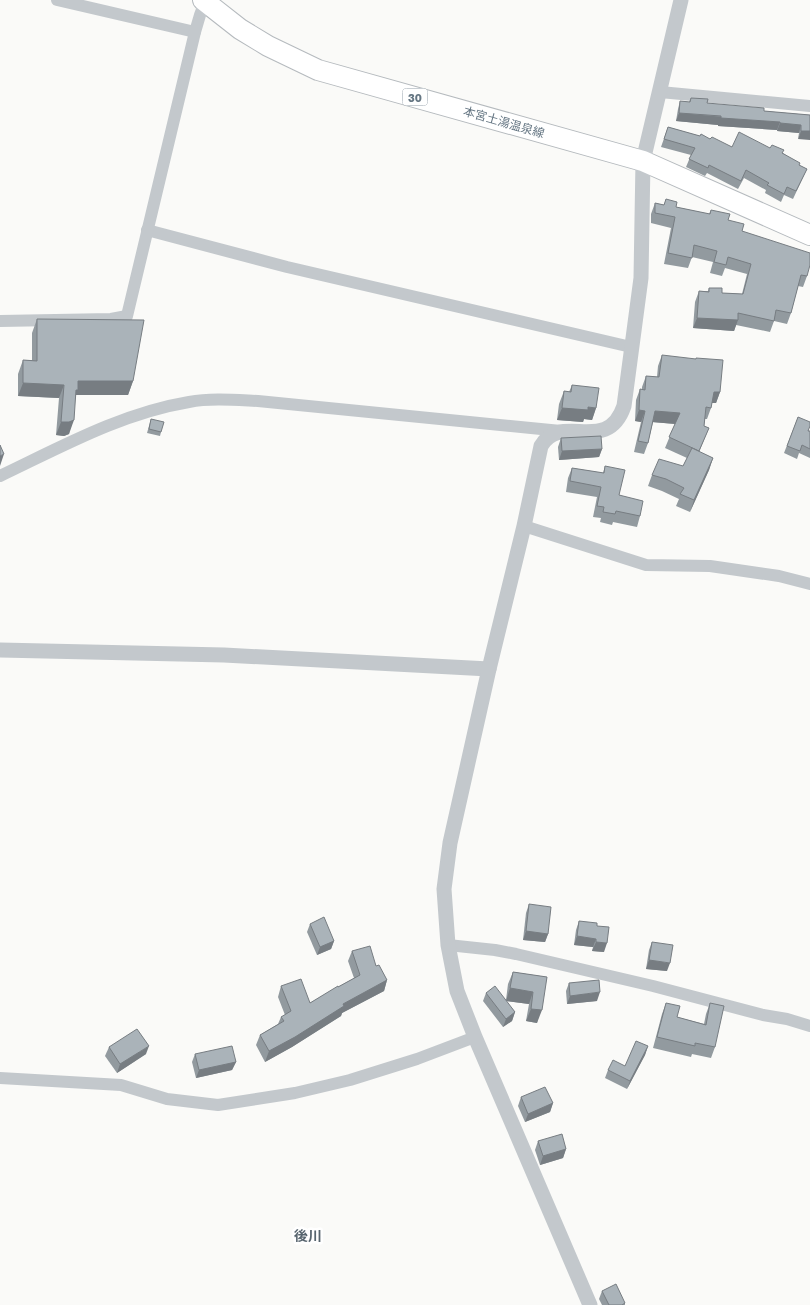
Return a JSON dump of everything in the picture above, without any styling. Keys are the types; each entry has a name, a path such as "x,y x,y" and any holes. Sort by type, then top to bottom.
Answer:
{"main road":[{"name":"本宮土湯温泉線","path":"204,1 240,29 318,70 643,161 810,236"}],"street":[{"path":"57,0 195,32"},
{"path":"0,476 93,432 144,412 190,402 219,400 258,401 562,432 604,430 616,422 624,406 641,278 643,161 682,0"},
{"path":"0,322 111,319 127,316 204,1"},
{"path":"660,92 810,106"},
{"path":"147,230 287,267 631,347"},
{"path":"562,432 549,436 541,446 450,843 444,889 448,945 457,991 590,1305"},
{"path":"524,526 646,565 710,566 779,576 810,584"},
{"path":"0,650 224,655 489,669"},
{"path":"448,945 516,954 653,986 810,1026"},
{"path":"0,1078 121,1085 167,1099 218,1105 295,1093 350,1080 417,1060 475,1037"}],"building":[{"path":"691,98 708,99 707,103 764,108 764,111 810,115 810,131 801,131 801,125 780,122 679,113 680,101 690,102"},
{"path":"668,127 700,136 701,134 710,139 712,137 732,147 739,132 770,148 772,145 784,150 782,153 807,169 796,191 787,187 784,194 746,170 741,181 709,165 708,168 689,159 695,148 664,139"},
{"path":"666,199 677,202 676,207 710,214 711,210 730,214 728,220 744,224 742,231 810,253 810,265 807,276 801,275 791,313 776,310 774,321 738,313 738,320 697,318 699,291 709,292 709,288 722,288 722,293 743,294 751,264 728,257 726,265 714,262 717,251 694,245 692,258 668,253 675,217 655,213 655,203 664,205"},
{"path":"37,319 144,320 133,381 78,381 74,420 61,422 64,385 23,383 23,360 37,361"},
{"path":"662,355 723,360 720,392 714,392 711,408 706,407 704,426 709,428 699,451 669,437 680,413 655,411 648,443 638,441 645,411 639,410 640,389 645,390 646,376 659,377"},
{"path":"572,385 599,388 596,408 588,407 588,410 562,408 564,391 571,392"},
{"path":"798,417 810,422 808,431 810,431 810,449 802,445 800,451 787,446"},
{"path":"151,419 164,422 161,432 149,429"},
{"path":"601,436 602,449 562,451 561,438"},
{"path":"0,445 4,454 0,456"},
{"path":"692,448 713,458 694,500 680,494 684,488 666,479 652,475 659,459 683,466"},
{"path":"605,466 625,470 619,495 643,501 640,516 616,511 615,514 603,512 604,507 597,506 601,487 570,481 572,468 604,473"},
{"path":"529,904 551,907 548,934 526,931"},
{"path":"324,917 334,941 320,947 310,924"},
{"path":"579,921 597,923 597,926 609,927 607,943 596,942 596,939 577,936"},
{"path":"652,942 673,945 670,963 649,960"},
{"path":"370,946 376,966 379,965 387,980 343,1004 344,1006 269,1051 260,1035 284,1021 281,1017 291,1011 281,986 301,979 310,1003 360,975 352,951"},
{"path":"513,972 547,977 542,1010 531,1009 533,992 510,988"},
{"path":"599,980 600,992 570,996 569,983"},
{"path":"495,986 515,1012 506,1019 486,993"},
{"path":"666,1003 680,1006 677,1017 706,1025 710,1003 724,1006 715,1047 695,1043 695,1046 657,1037"},
{"path":"137,1029 149,1046 120,1064 109,1047"},
{"path":"636,1041 648,1046 630,1081 608,1070 613,1060 625,1066"},
{"path":"232,1046 236,1062 199,1070 195,1054"},
{"path":"545,1087 553,1103 528,1114 521,1097"},
{"path":"562,1134 566,1149 543,1156 538,1141"},
{"path":"616,1284 625,1303 622,1305 609,1305 602,1291"}],"district":[{"name":"後川","path":"308,1235"}]}
